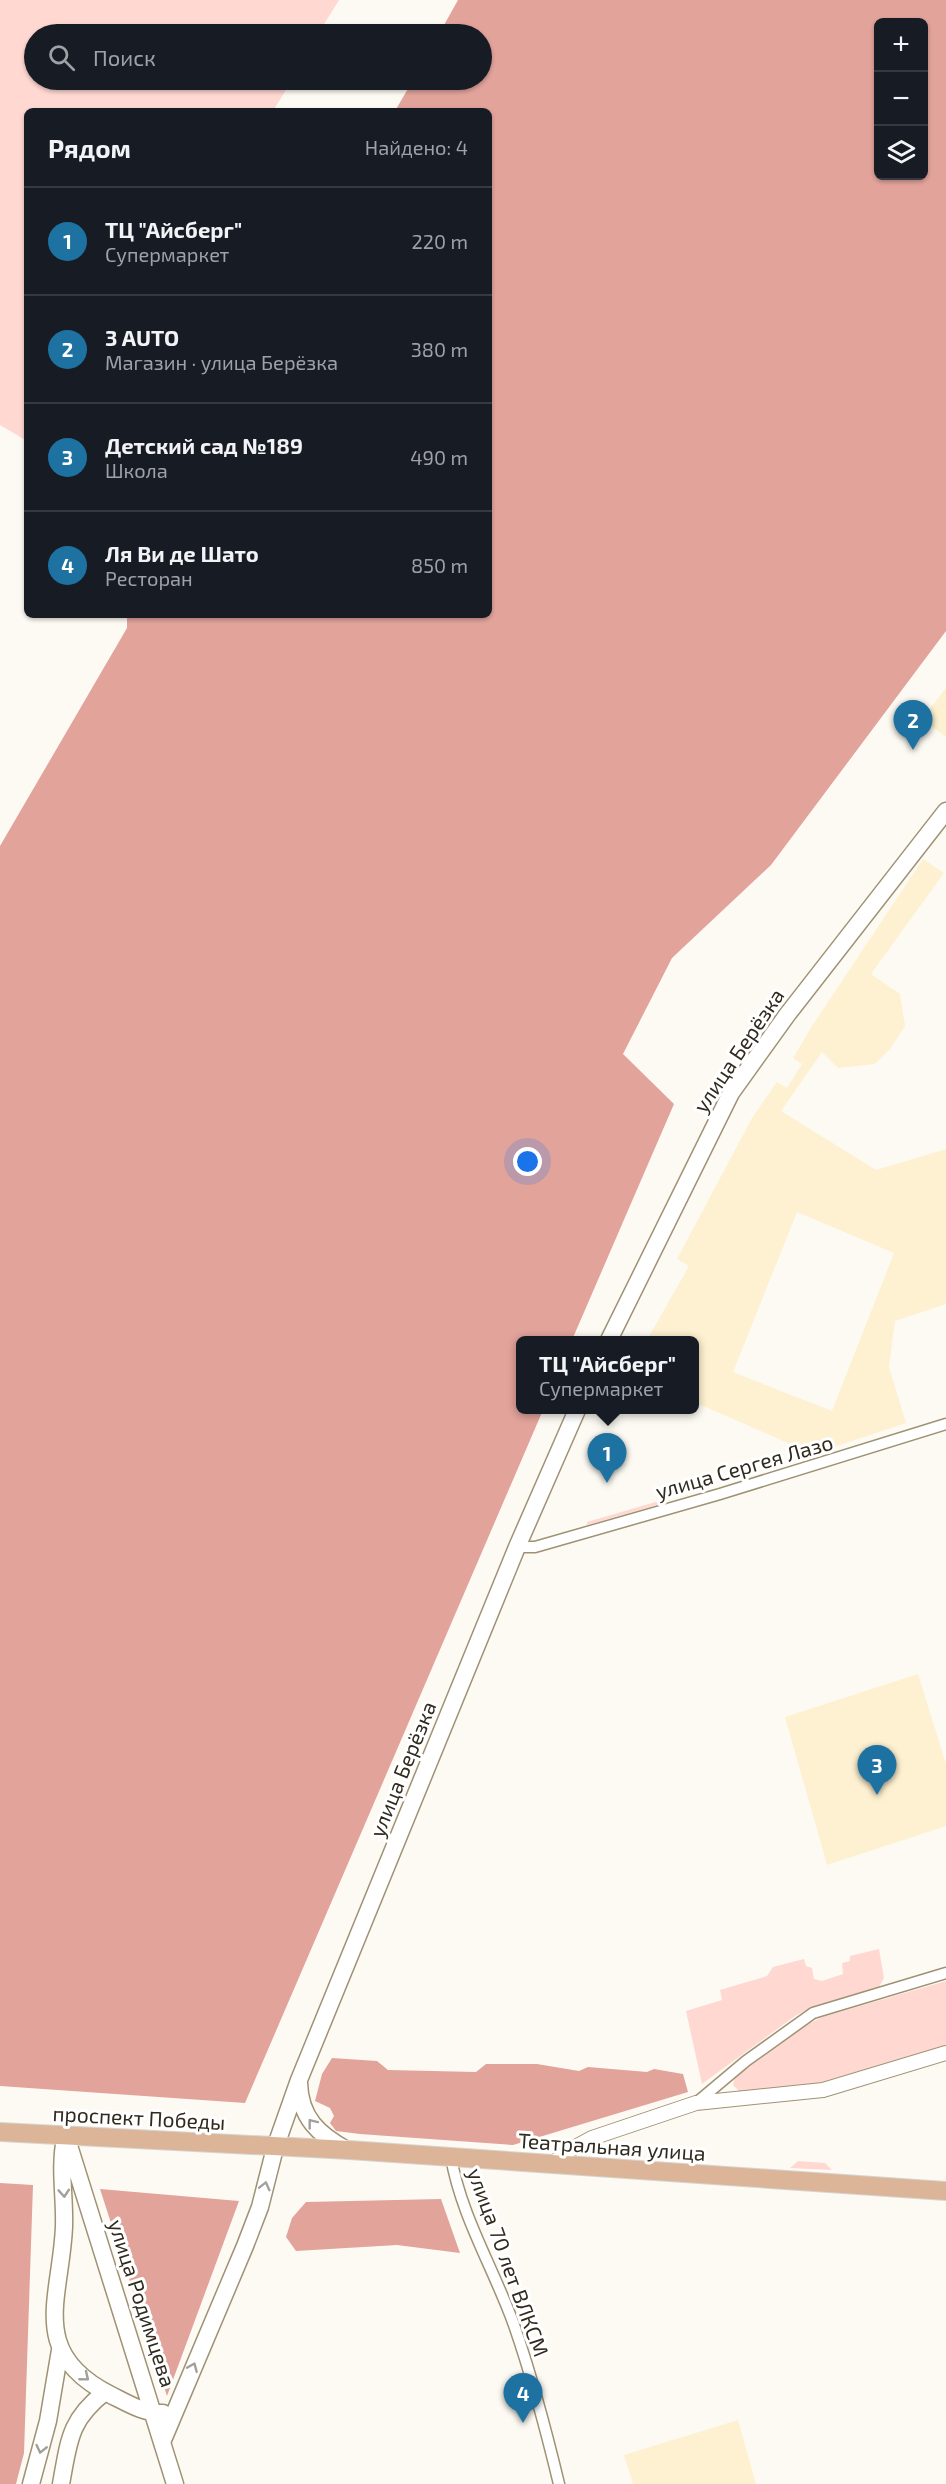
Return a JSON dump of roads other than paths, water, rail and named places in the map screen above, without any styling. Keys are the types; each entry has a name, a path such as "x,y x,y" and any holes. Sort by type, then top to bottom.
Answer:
{"main road":[{"name":"улица Берёзка","path":"611,1336 731,1093 776,1030 946,811"},
{"name":"улица Берёзка","path":"163,2440 260,2207 275,2148 299,2080 517,1547 575,1414"},
{"path":"299,2080 300,2099 308,2120 325,2138 349,2150"},
{"name":"проспект Победы","path":"0,2132 275,2148"},
{"path":"66,2136 61,2156 64,2240 55,2293 54,2331 60,2350 79,2373 105,2392 135,2407 155,2413 174,2412"},
{"name":"улица Родимцева","path":"66,2136 155,2413 175,2484"},
{"name":"Театральная улица","path":"275,2148 349,2150 946,2191"},
{"path":"31,2484 48,2421 60,2350"},
{"path":"61,2484 74,2426 85,2408 105,2392"}],"street":[{"name":"улица Сергея Лазо","path":"517,1547 536,1547 720,1494 946,1424"},
{"path":"696,2103 746,2061 813,2013 946,1973"},
{"path":"552,2164 570,2150 592,2138 696,2103 823,2090 946,2054"},
{"name":"улица 70 лет ВЛКСМ","path":"451,2157 454,2175 467,2211 514,2325 544,2421 560,2484"}],"place":[{"name":"3 AUTO","path":"913,750"},
{"name":"ТЦ \"Айсберг\"","path":"607,1483"},
{"name":"Детский сад №189","path":"877,1795"},
{"name":"Ля Ви де Шато","path":"523,2423"}]}
